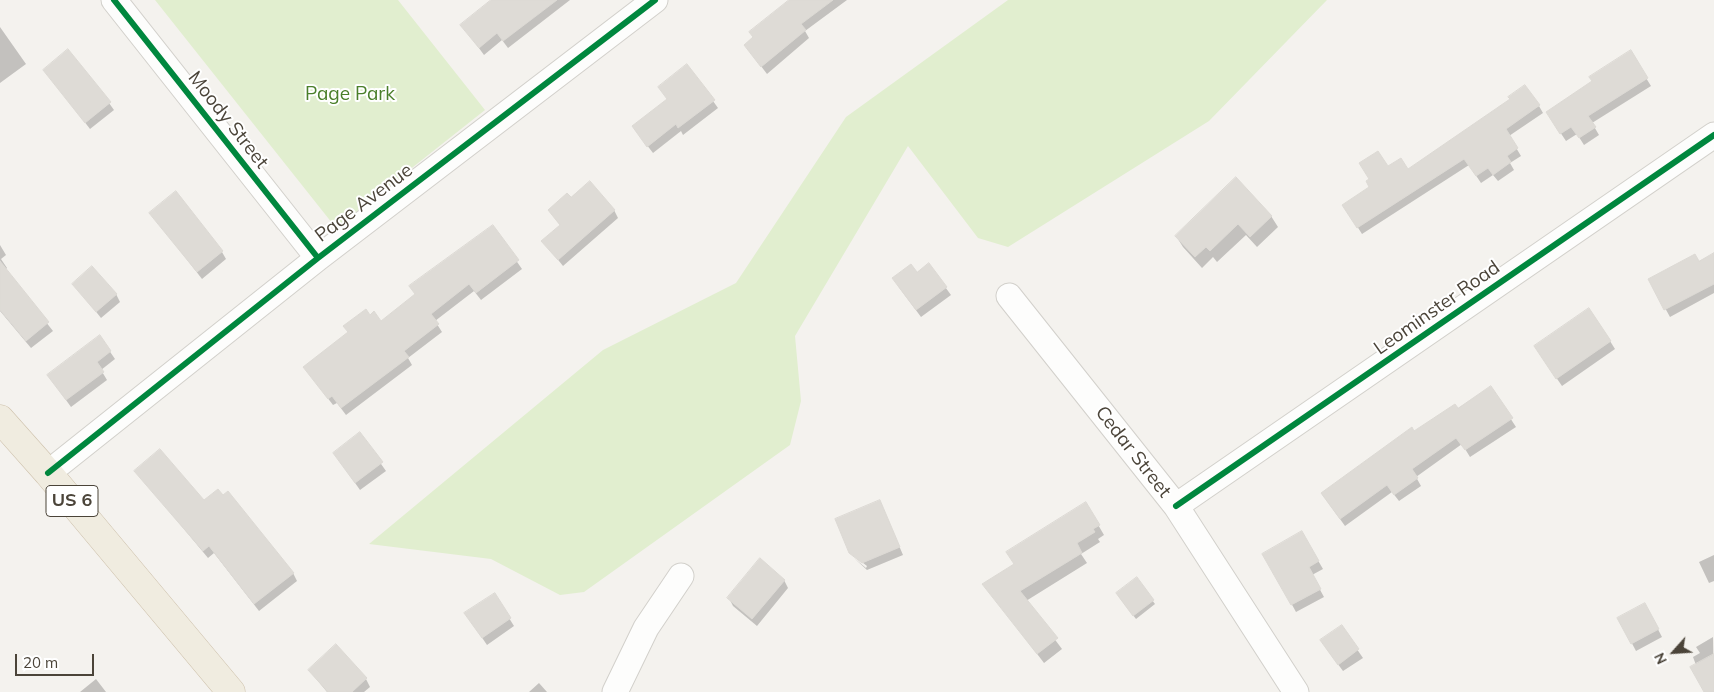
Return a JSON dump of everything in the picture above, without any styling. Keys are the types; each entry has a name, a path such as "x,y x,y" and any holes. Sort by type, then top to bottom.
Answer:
{"highway":[{"name":"US 6","path":"0,419 48,473 231,692"}],"street":[{"name":"Moody Street","path":"114,0 318,258"},
{"name":"Page Avenue","path":"48,473 318,258 655,0"},
{"name":"Leominster Road","path":"1176,506 1714,135"},
{"name":"Cedar Street","path":"1009,296 1176,506 1296,692"},
{"path":"615,692 646,628 681,576"}],"green space":[{"name":"Page Park","path":"155,0 398,0 485,110 336,228"},
{"path":"1008,0 1327,0 1209,121 1008,247 978,238 908,146 795,336 801,401 790,445 584,592 560,595 491,559 369,544 603,350 736,283 846,117"}],"building":[{"path":"491,0 557,0 503,41 497,33 479,48 460,25"},
{"path":"789,0 833,0 801,24 806,30 761,67 744,45 753,37 749,32"},
{"path":"68,49 111,102 85,123 43,70"},
{"path":"1631,50 1648,78 1588,116 1596,127 1579,138 1571,127 1560,134 1546,112 1592,81 1589,77"},
{"path":"687,64 715,100 678,128 676,124 647,147 632,126 667,99 658,87"},
{"path":"1525,85 1540,105 1506,129 1518,148 1507,156 1511,162 1493,175 1488,168 1476,176 1464,159 1357,228 1342,205 1369,187 1366,181 1369,179 1359,163 1378,151 1388,166 1401,158 1408,169 1510,99 1508,97"},
{"path":"1236,177 1272,216 1250,237 1238,224 1210,251 1206,247 1195,257 1175,236"},
{"path":"590,181 615,210 558,260 541,241 560,225 548,210 567,193 571,197"},
{"path":"176,191 223,251 197,272 149,213"},
{"path":"493,225 519,260 476,293 469,284 431,314 439,324 404,351 409,357 341,408 332,396 328,399 303,367 348,332 343,326 366,309 370,315 374,311 381,321 415,294 409,286"},
{"path":"1714,253 1714,284 1664,310 1648,279 1695,254 1699,261"},
{"path":"0,261 49,322 26,341 0,310"},
{"path":"929,263 947,287 916,310 892,278 911,264 917,272"},
{"path":"92,266 117,294 96,312 72,284"},
{"path":"1589,308 1611,341 1556,379 1534,346"},
{"path":"100,335 111,351 97,362 104,372 66,400 47,375"},
{"path":"1491,386 1513,418 1465,450 1456,438 1412,469 1418,478 1394,495 1387,485 1340,519 1321,493 1412,427 1414,431 1455,404 1458,408"},
{"path":"360,432 383,462 355,483 333,453"},
{"path":"160,449 204,500 218,489 223,495 228,491 294,573 254,604 209,546 203,551 134,471"},
{"path":"880,500 900,547 862,563 849,553 835,519"},
{"path":"1086,502 1100,525 1093,529 1095,532 1077,543 1082,553 1020,591 1058,638 1037,654 982,584 1014,564 1006,552"},
{"path":"1302,531 1319,561 1309,567 1321,589 1291,605 1262,554"},
{"path":"760,558 785,580 752,619 727,598"},
{"path":"1137,577 1154,600 1133,616 1116,593"},
{"path":"495,593 511,618 482,638 464,613"},
{"path":"1645,603 1659,629 1631,644 1617,618"},
{"path":"1342,625 1359,649 1338,665 1320,640"},
{"path":"336,644 367,678 352,692 328,692 308,670"},
{"path":"1714,654 1714,692 1704,692 1690,667"}],"cycle path":[{"path":"114,0 318,258"},
{"path":"48,473 318,258 655,0"},
{"path":"1176,506 1714,135"}]}
